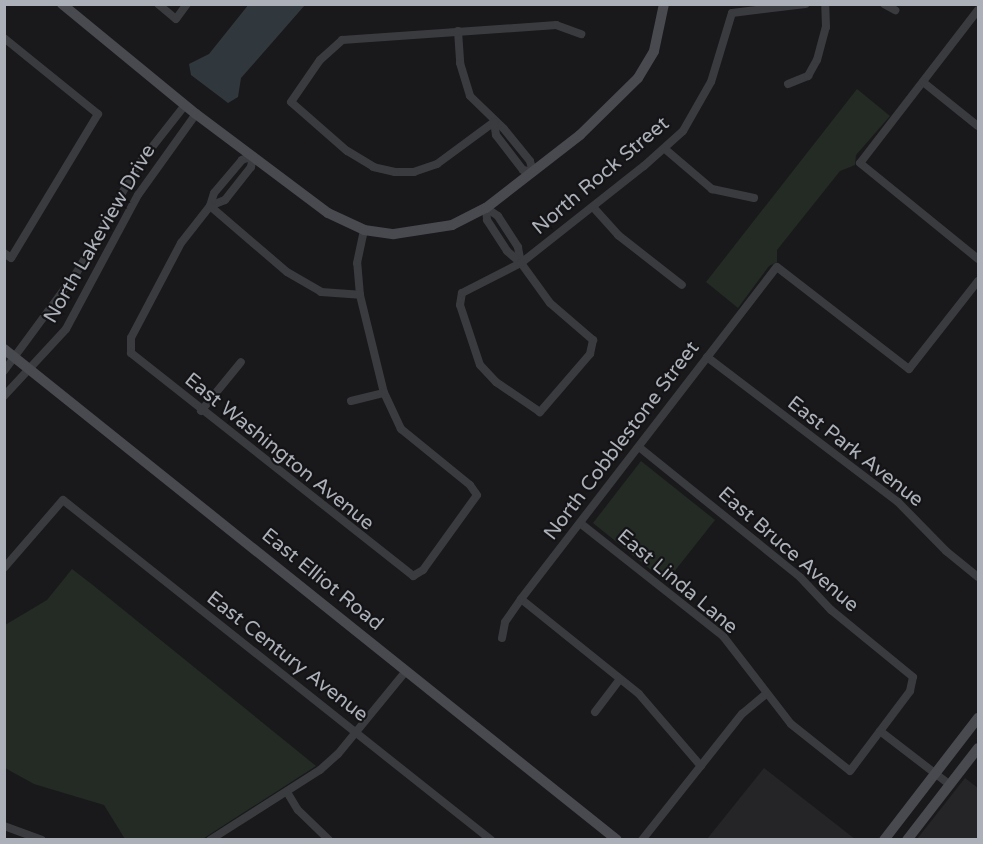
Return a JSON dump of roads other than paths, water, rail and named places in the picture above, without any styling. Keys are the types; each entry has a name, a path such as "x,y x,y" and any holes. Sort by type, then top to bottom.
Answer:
{"main road":[{"path":"66,6 191,110 328,213 364,230 394,234 431,231 486,208 610,109 638,78 654,51 664,4"},
{"name":"East Elliot Road","path":"4,349 617,840"},
{"path":"884,840 978,718"},
{"path":"907,840 978,748"}],"street":[{"path":"158,4 176,19 187,4"},
{"name":"North Rock Street","path":"521,263 546,299 588,334 594,344 590,354 540,412 496,382 480,365 460,305 462,293 521,263 665,149 683,130 711,82 732,13 805,4"},
{"path":"788,84 808,76 817,60 826,27 825,4"},
{"path":"884,4 895,10"},
{"path":"978,10 861,163 978,259"},
{"path":"494,122 437,164 414,171 395,172 374,168 347,151 291,102 320,60 342,40 556,25 581,34"},
{"path":"458,31 460,63 470,96 530,161 533,172"},
{"path":"4,38 98,114 62,176 8,256"},
{"path":"923,82 978,126"},
{"name":"North Lakeview Drive","path":"4,371 77,272 138,165 191,110"},
{"name":"North Lakeview Drive","path":"4,396 28,367 42,359 66,329 138,195 191,110"},
{"path":"665,149 712,189 754,198"},
{"path":"210,206 214,193 235,168 253,156"},
{"path":"210,206 225,200 251,167 253,156"},
{"path":"210,206 287,272 321,292 360,295"},
{"name":"East Washington Avenue","path":"210,206 178,248 131,338 129,349 201,411 412,576 423,570 477,495 470,485 401,429 384,393"},
{"path":"593,207 618,235 682,285"},
{"path":"486,208 493,231 521,263"},
{"path":"351,401 384,393 360,295 357,262 364,230"},
{"name":"North Cobblestone Street","path":"502,638 505,622 521,599 777,267 909,369 978,281"},
{"name":"East Park Avenue","path":"707,357 898,502 978,577"},
{"path":"201,411 241,362"},
{"name":"East Bruce Avenue","path":"639,447 800,577 831,610 914,681 880,730"},
{"name":"East Century Avenue","path":"4,568 63,500 491,840"},
{"name":"East Linda Lane","path":"580,523 723,636 766,694 792,724 850,771 880,730"},
{"path":"521,599 639,694 701,766"},
{"path":"210,840 320,770 356,732 406,671"},
{"path":"595,712 620,679"},
{"path":"642,840 742,714 766,694"},
{"path":"880,730 950,785"},
{"path":"287,792 298,810 329,840"},
{"path":"4,826 42,840"}]}
